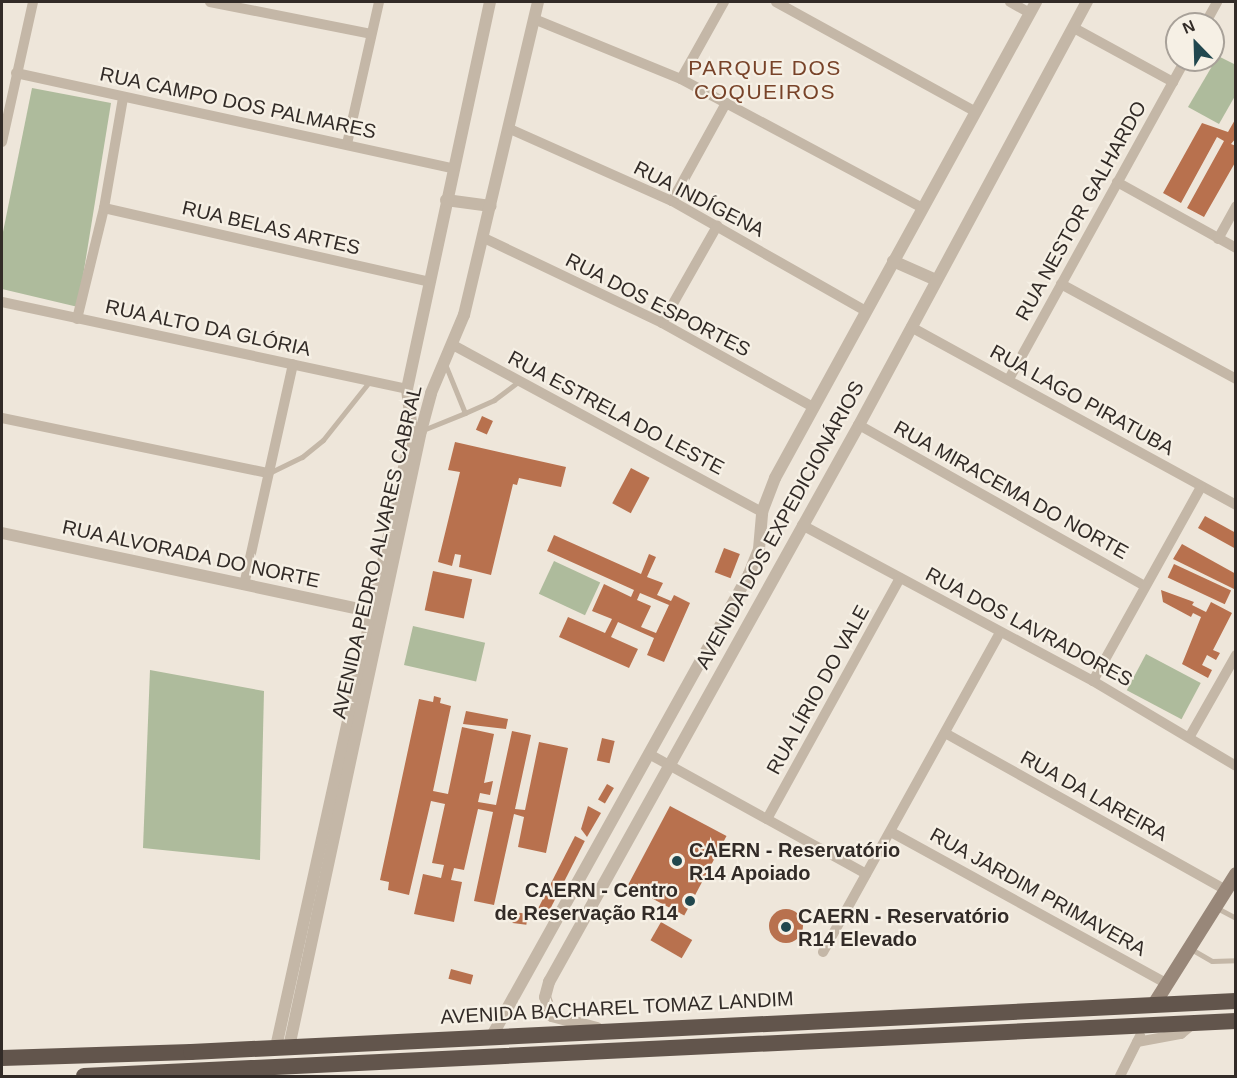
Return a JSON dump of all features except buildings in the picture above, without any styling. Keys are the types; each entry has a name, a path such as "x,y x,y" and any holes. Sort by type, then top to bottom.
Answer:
{"highway":[{"name":"AVENIDA BACHAREL TOMAZ LANDIM","path":"2,1058 282,1047 493,1035 1236,1001"},
{"name":"AVENIDA BACHAREL TOMAZ LANDIM","path":"84,1077 1236,1021"}],"main road":[{"path":"1153,1006 1236,874"}],"street":[{"path":"2,142 3,128 33,2"},
{"path":"210,2 371,34"},
{"path":"347,144 379,2"},
{"name":"AVENIDA PEDRO ALVARES CABRAL","path":"417,431 407,389 452,168 490,2"},
{"name":"AVENIDA PEDRO ALVARES CABRAL","path":"282,1047 417,431 453,345 484,238 538,2"},
{"path":"681,79 724,2"},
{"path":"1010,2 1033,7"},
{"name":"AVENIDA DOS EXPEDICIONÁRIOS","path":"610,1030 555,1018 546,1005 549,982 859,425 1087,2"},
{"path":"780,3 976,112"},
{"name":"AVENIDA DOS EXPEDICIONÁRIOS","path":"493,1035 755,562 762,512 775,478 1033,7"},
{"path":"534,19 681,79 922,208"},
{"path":"1074,28 1173,82"},
{"name":"RUA NESTOR GALHARDO","path":"1009,379 1178,72"},
{"name":"RUA CAMPO DOS PALMARES","path":"16,73 452,168"},
{"path":"77,319 104,208 123,98"},
{"path":"672,201 726,103"},
{"name":"RUA INDÍGENA","path":"510,129 672,201 866,311"},
{"path":"1118,182 1236,248"},
{"path":"446,200 491,206"},
{"path":"1218,239 1236,206"},
{"name":"RUA BELAS ARTES","path":"104,208 430,282"},
{"path":"662,323 717,226"},
{"name":"RUA DOS ESPORTES","path":"484,238 662,323 813,407"},
{"path":"893,261 936,280"},
{"path":"1061,284 1236,379"},
{"name":"RUA ALTO DA GLÓRIA","path":"2,302 407,389"},
{"name":"RUA LAGO PIRATUBA","path":"911,327 1236,505"},
{"name":"RUA ESTRELA DO LESTE","path":"453,345 762,512"},
{"path":"244,585 293,364"},
{"path":"2,418 268,473"},
{"name":"RUA MIRACEMA DO NORTE","path":"859,425 1145,586"},
{"path":"1093,681 1201,487"},
{"name":"RUA DOS LAVRADORES","path":"802,525 1093,681 1190,736 1236,766"},
{"name":"RUA ALVORADA DO NORTE","path":"2,533 378,613"},
{"name":"RUA LÍRIO DO VALE","path":"767,819 900,578"},
{"path":"824,952 1000,633"},
{"path":"1190,736 1236,655"},
{"name":"RUA DA LAREIRA","path":"945,733 1226,890"},
{"path":"649,754 866,874"},
{"name":"RUA JARDIM PRIMAVERA","path":"891,832 1167,984"},
{"path":"571,896 591,906"},
{"path":"1137,1042 1181,1034 1194,1023"},
{"path":"1120,1077 1146,1025"}],"lane":[{"path":"444,362 465,413"},
{"path":"268,473 302,457 323,440 370,381"},
{"path":"417,431 494,400 519,381"},
{"path":"1215,907 1236,918"},
{"path":"1189,949 1212,961 1236,960"}],"green space":[{"path":"1225,60 1236,65 1235,96 1219,124 1188,107 1209,72 1225,72"},
{"path":"32,88 111,103 78,307 2,289 2,237"},
{"path":"554,561 600,583 585,615 539,594"},
{"path":"413,626 485,643 476,682 404,665"},
{"path":"1146,654 1201,683 1181,719 1127,690"},
{"path":"150,670 264,691 260,860 143,848"}],"place":[{"name":"CAERN - Reservatório R14 Apoiado","path":"677,861"},
{"name":"CAERN - Centro de Reservação R14","path":"690,901"},
{"name":"CAERN - Reservatório R14 Elevado","path":"786,927"}],"district":[{"name":"PARQUE DOS COQUEIROS","path":"765,80"}]}
